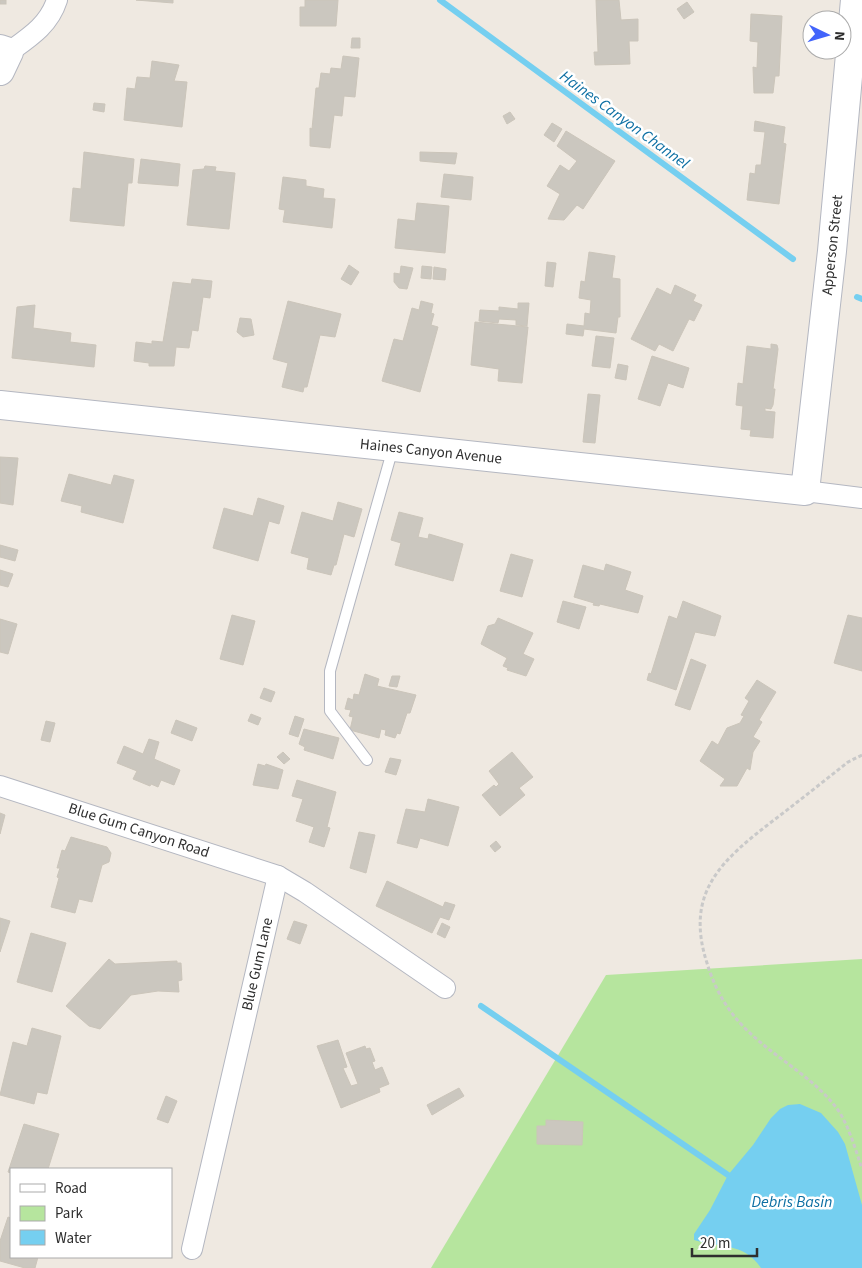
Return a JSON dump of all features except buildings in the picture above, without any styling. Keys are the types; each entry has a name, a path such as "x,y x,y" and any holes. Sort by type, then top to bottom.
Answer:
{"street":[{"path":"3,57 42,27 52,14 57,0"},
{"name":"Apperson Street","path":"805,490 832,251 855,72 855,0"},
{"name":"Haines Canyon Avenue","path":"0,405 805,490 862,498"},
{"name":"Blue Gum Canyon Road","path":"0,786 278,876"},
{"path":"278,876 305,892 445,988"},
{"name":"Blue Gum Lane","path":"192,1249 278,876"}],"lane":[{"path":"367,760 330,711 330,671 394,447"}],"path":[{"path":"862,755 848,762 736,849 708,884 699,917 702,949 711,978 724,1003 748,1032 827,1097 840,1114 862,1169"}],"green space":[{"path":"862,959 862,1268 431,1268 606,975"}],"water":[{"name":"Debris Basin","path":"800,1104 821,1113 838,1132 845,1144 862,1205 862,1268 761,1268 747,1254 739,1250 694,1240 694,1234 710,1210 728,1175 753,1145 771,1118 780,1109 788,1105"}],"waterway":[{"name":"Haines Canyon Channel","path":"440,0 793,259"},
{"name":"Haines Canyon Channel","path":"857,297 862,299"},
{"path":"481,1006 728,1175"}]}
